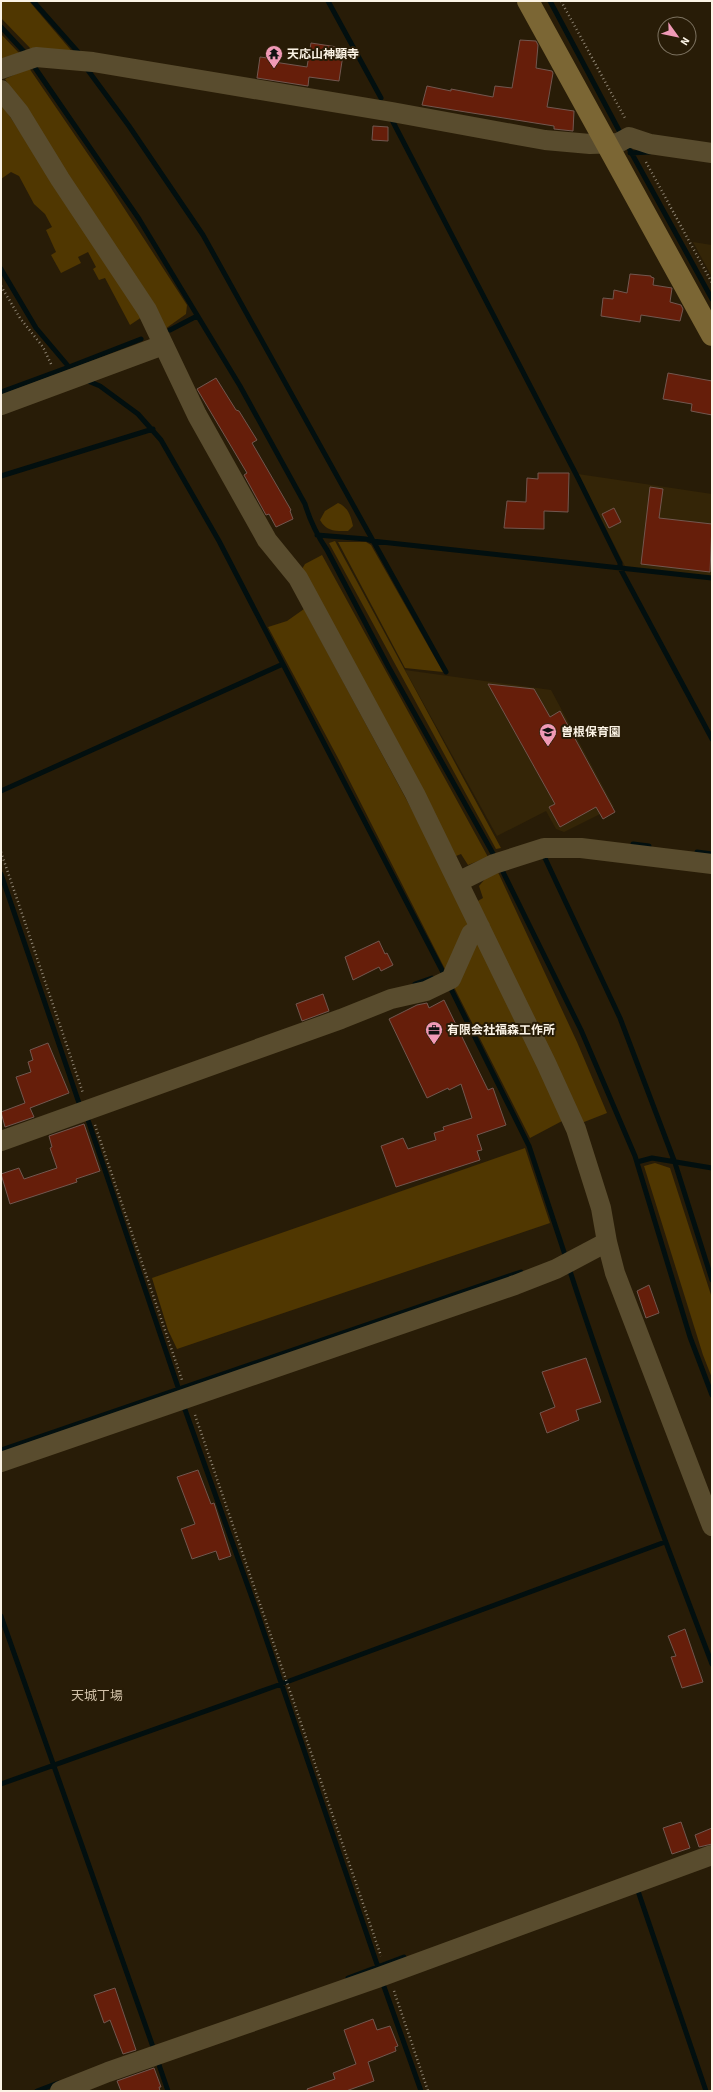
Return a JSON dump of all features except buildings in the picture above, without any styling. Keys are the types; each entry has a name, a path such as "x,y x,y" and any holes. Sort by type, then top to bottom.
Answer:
{"street":[{"path":"528,1 628,144 712,335"},
{"path":"1,69 29,59 93,62 392,112 545,140 590,144 628,144 712,154"},
{"path":"1,90 19,112 60,180 147,310 197,416 267,540 298,578 415,794 576,1129 601,1208 606,1242 615,1273 712,1526"},
{"path":"1,405 163,345"},
{"path":"458,882 500,862 534,850 558,847 581,848 712,864"},
{"path":"1,1141 87,1104 341,1019 391,999 426,991 447,981 471,934 480,927"},
{"path":"1,1462 184,1395 501,1290 566,1264 606,1242"},
{"path":"60,2091 108,2072 383,1972 712,1855"}],"path":[{"path":"561,1 628,124 628,144 712,283"},
{"path":"1,286 28,330 43,347 52,367"},
{"path":"1,852 184,1395 286,1677 383,1972 428,2091"}],"shaded area":[{"path":"1,1 29,1 75,55 31,49 1,18"},
{"path":"1,34 19,53 1,59"},
{"path":"29,68 109,185 187,305 186,314 165,329 5,79"},
{"path":"1,103 142,317 130,325 105,278 99,280 93,269 96,267 88,252 78,257 81,263 61,273 51,255 56,252 46,230 52,227 45,214 34,204 19,176 11,172 1,179"},
{"path":"693,242 712,245 712,277"},
{"path":"578,474 712,494 712,578 626,568"},
{"path":"338,503 347,509 351,519 353,526 348,531 335,531 329,529 320,520 325,511"},
{"path":"335,541 501,848 496,849 329,543"},
{"path":"338,542 366,542 371,545 443,672 405,668"},
{"path":"322,555 488,857 468,865 461,854 456,856 302,569 305,564"},
{"path":"304,609 469,916 467,932 447,973 339,760 268,627 287,621"},
{"path":"405,670 551,690 614,807 564,832 556,829 546,811 497,836","holes":["535,691 555,726 566,721 609,800 560,827 549,807 555,804 502,709"]},
{"path":"497,870 577,1042 607,1113 579,1124 476,902 483,898 479,886 490,873"},
{"path":"475,941 481,944 564,1120 530,1138 453,985"},
{"path":"525,1148 550,1223 177,1349 168,1330 152,1278"},
{"path":"655,1163 670,1168 712,1298 712,1378 703,1355 644,1166"}],"waterway":[{"path":"33,1 78,52"},
{"path":"328,1 381,98"},
{"path":"550,1 622,136"},
{"path":"1,27 27,55"},
{"path":"31,62 139,219 240,386 305,504 317,533 388,666 496,859"},
{"path":"87,69 129,126 203,235 446,672"},
{"path":"392,120 578,478 620,563 620,568 712,739"},
{"path":"626,143 712,299"},
{"path":"630,153 650,152"},
{"path":"1,269 36,328 69,367 141,339"},
{"path":"170,330 197,316"},
{"path":"1,392 69,367"},
{"path":"88,381 100,386 138,414 161,440 219,541 446,978"},
{"path":"1,476 153,429"},
{"path":"317,535 366,539 372,541 712,578"},
{"path":"1,791 283,664"},
{"path":"633,844 649,846"},
{"path":"697,852 712,854"},
{"path":"544,856 620,1018 675,1163 712,1280"},
{"path":"500,866 581,1030 635,1156 690,1337 712,1395"},
{"path":"1,874 80,1106"},
{"path":"415,984 432,978"},
{"path":"449,985 529,1146 566,1258"},
{"path":"86,1114 181,1396"},
{"path":"637,1162 652,1158 712,1168"},
{"path":"569,1268 620,1417 712,1664"},
{"path":"1,1450 521,1272"},
{"path":"183,1404 256,1609 380,1973"},
{"path":"1,1784 273,1687 665,1542"},
{"path":"1,1616 153,2047"},
{"path":"638,1891 706,2091"},
{"path":"348,1978 404,1957"},
{"path":"382,1981 421,2091"},
{"path":"158,2062 168,2091"},
{"path":"37,2091 58,2083"}],"place":[{"name":"天応山神顕寺","path":"274,69"},
{"name":"曽根保育園","path":"548,747"},
{"name":"有限会社福森工作所","path":"434,1045"}],"district":[{"name":"天城丁場","path":"97,1695"}]}
